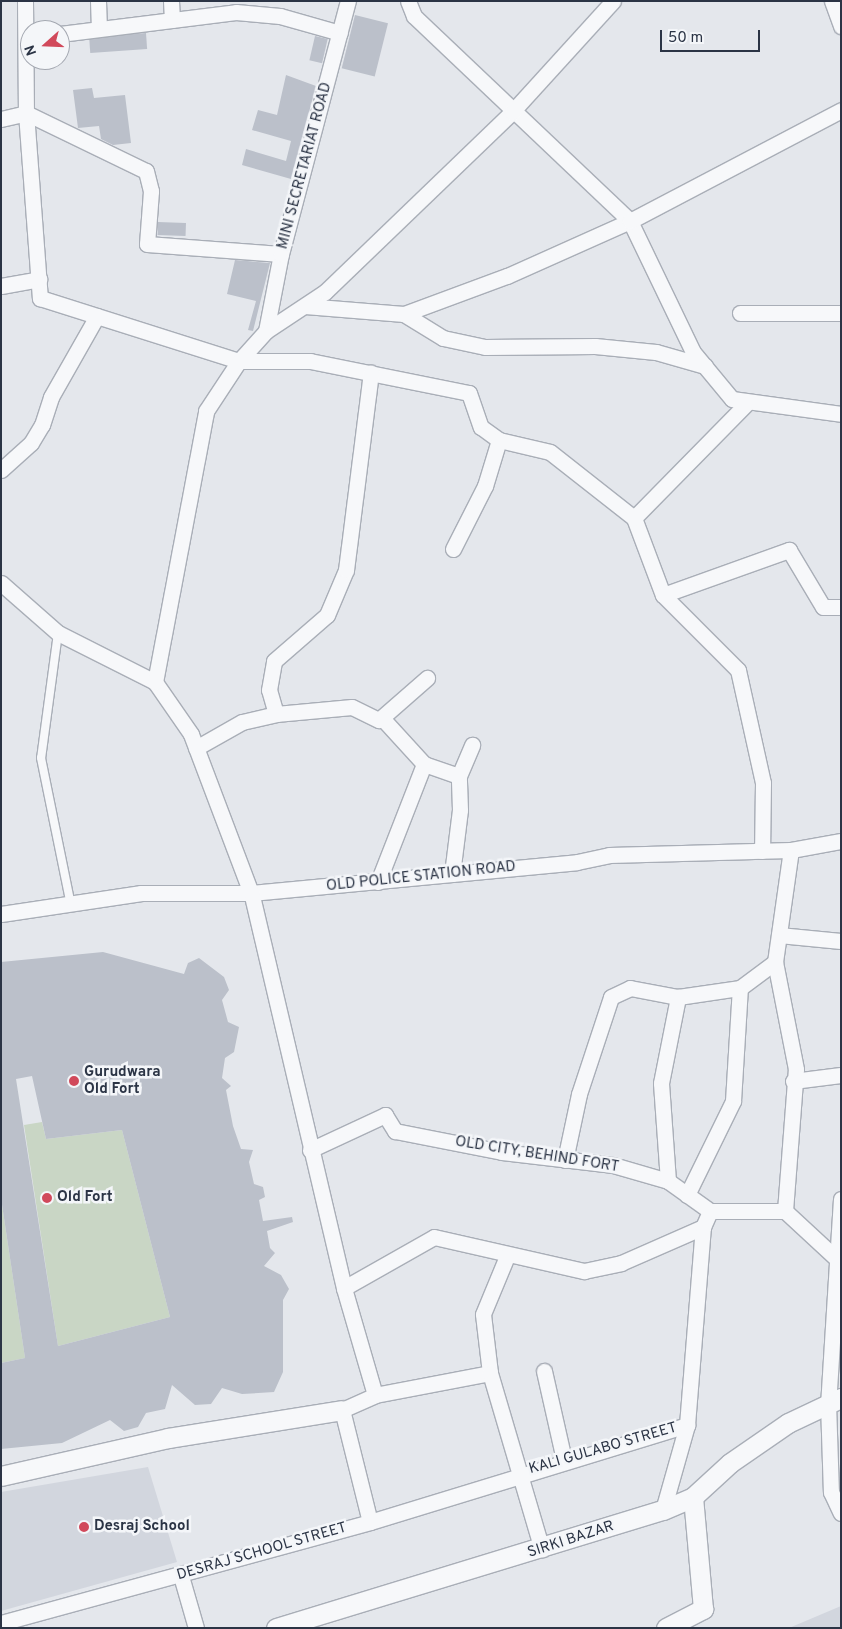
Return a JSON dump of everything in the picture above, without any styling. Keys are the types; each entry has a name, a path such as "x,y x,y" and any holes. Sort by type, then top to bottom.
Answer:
{"street":[{"path":"25,1 26,20"},
{"path":"98,1 98,27"},
{"path":"171,1 172,20"},
{"name":"MINI SECRETARIAT ROAD","path":"266,331 281,254 348,1"},
{"path":"408,1 414,16 512,112 630,221 693,352 732,399 841,414"},
{"path":"155,682 206,411 239,361 266,331 324,292 512,112 613,1"},
{"path":"832,1 841,26"},
{"path":"70,32 98,27 172,20 236,7 280,16 340,33"},
{"path":"27,70 26,113 40,298 239,361 310,361 469,393 481,427 500,440 550,452 634,518 663,595 738,670 763,783 762,851"},
{"path":"305,306 404,314 507,276 630,221 841,110"},
{"path":"1,119 26,113 146,171 151,191 147,244 281,254"},
{"path":"1,286 39,279"},
{"path":"740,313 841,313"},
{"path":"404,314 444,338 485,347 595,346 656,352 704,366"},
{"path":"1,470 31,443 42,425 51,397 96,316"},
{"path":"276,714 269,690 274,661 327,615 346,570 371,373"},
{"path":"634,518 748,402"},
{"path":"453,549 485,486 500,440"},
{"path":"663,595 789,550 823,607 841,607"},
{"path":"1,583 58,633 155,682 196,748 251,893 344,1288 375,1395"},
{"path":"196,748 242,722 276,714 352,707 379,720 427,678"},
{"path":"382,718 424,764 459,776"},
{"path":"452,874 460,810 459,776 472,745"},
{"path":"378,882 424,764"},
{"name":"OLD POLICE STATION ROAD","path":"1,914 70,901 141,893 251,893 577,862 609,855 791,850 841,841"},
{"path":"785,1210 792,1081 796,1069 775,962 791,850"},
{"path":"779,935 841,941"},
{"path":"565,1160 579,1094 611,997 630,988 678,997 740,988 775,962"},
{"path":"687,1195 733,1101 740,988"},
{"path":"668,1181 661,1083 678,997"},
{"path":"792,1081 841,1075"},
{"name":"OLD CITY, BEHIND FORT","path":"310,1150 385,1115 396,1131 502,1152 613,1165 668,1181 710,1211"},
{"path":"841,1199 831,1492 841,1513"},
{"path":"663,1510 687,1425 703,1227 710,1211 785,1210 838,1260"},
{"path":"344,1288 434,1238 508,1256 584,1271 622,1263 703,1227"},
{"path":"508,1256 483,1314 490,1373 542,1550"},
{"path":"544,1371 564,1460"},
{"path":"1,1476 168,1438 342,1410 375,1395 490,1373"},
{"name":"SIRKI BAZAR","path":"276,1628 542,1550 663,1510 693,1497 747,1451 788,1423 834,1400"},
{"path":"342,1410 370,1522"},
{"name":"KALI GULABO STREET","path":"519,1473 687,1425"},
{"name":"DESRAJ SCHOOL STREET","path":"1,1623 181,1576 370,1522 519,1473"},
{"path":"666,1628 703,1609 693,1497"},
{"path":"181,1576 196,1628"}],"lane":[{"path":"58,633 41,758 70,901"}],"shaded area":[{"name":"Desraj School","path":"148,1467 177,1562 1,1611 1,1492"},
{"path":"841,1606 841,1628 789,1628"}],"green space":[{"path":"42,1122 46,1139 122,1130 170,1317 58,1346 24,1125"},
{"path":"1,1198 25,1358 1,1363"}],"building":[{"path":"355,15 388,23 375,77 342,68"},
{"path":"146,33 147,49 90,53 89,37"},
{"path":"315,36 328,39 322,63 309,60"},
{"path":"286,75 316,86 291,179 242,165 246,149 286,161 291,141 252,130 258,110 277,115"},
{"path":"92,88 94,98 125,95 131,143 113,145 101,139 99,126 78,128 73,90"},
{"path":"158,222 186,223 186,236 158,235"},
{"path":"235,260 270,263 253,331 248,330 256,301 227,294"},
{"path":"103,952 184,974 188,963 199,958 224,977 229,990 222,1000 228,1022 239,1027 234,1052 225,1058 222,1078 231,1086 226,1090 233,1126 241,1149 253,1150 249,1162 254,1184 263,1187 265,1197 259,1200 263,1221 292,1217 293,1222 267,1231 270,1248 275,1253 264,1266 281,1275 289,1289 283,1300 283,1372 274,1392 242,1394 222,1388 211,1404 195,1405 172,1385 165,1409 146,1413 138,1427 124,1431 110,1420 62,1443 1,1449 1,1363 25,1358 1,1198 1,962","holes":["32,1076 46,1139 122,1130 170,1317 58,1346 16,1079"]}],"place":[{"name":"Gurudwara Old Fort","path":"74,1081"},
{"name":"Old Fort","path":"47,1198"},
{"name":"Desraj School","path":"84,1527"}]}
